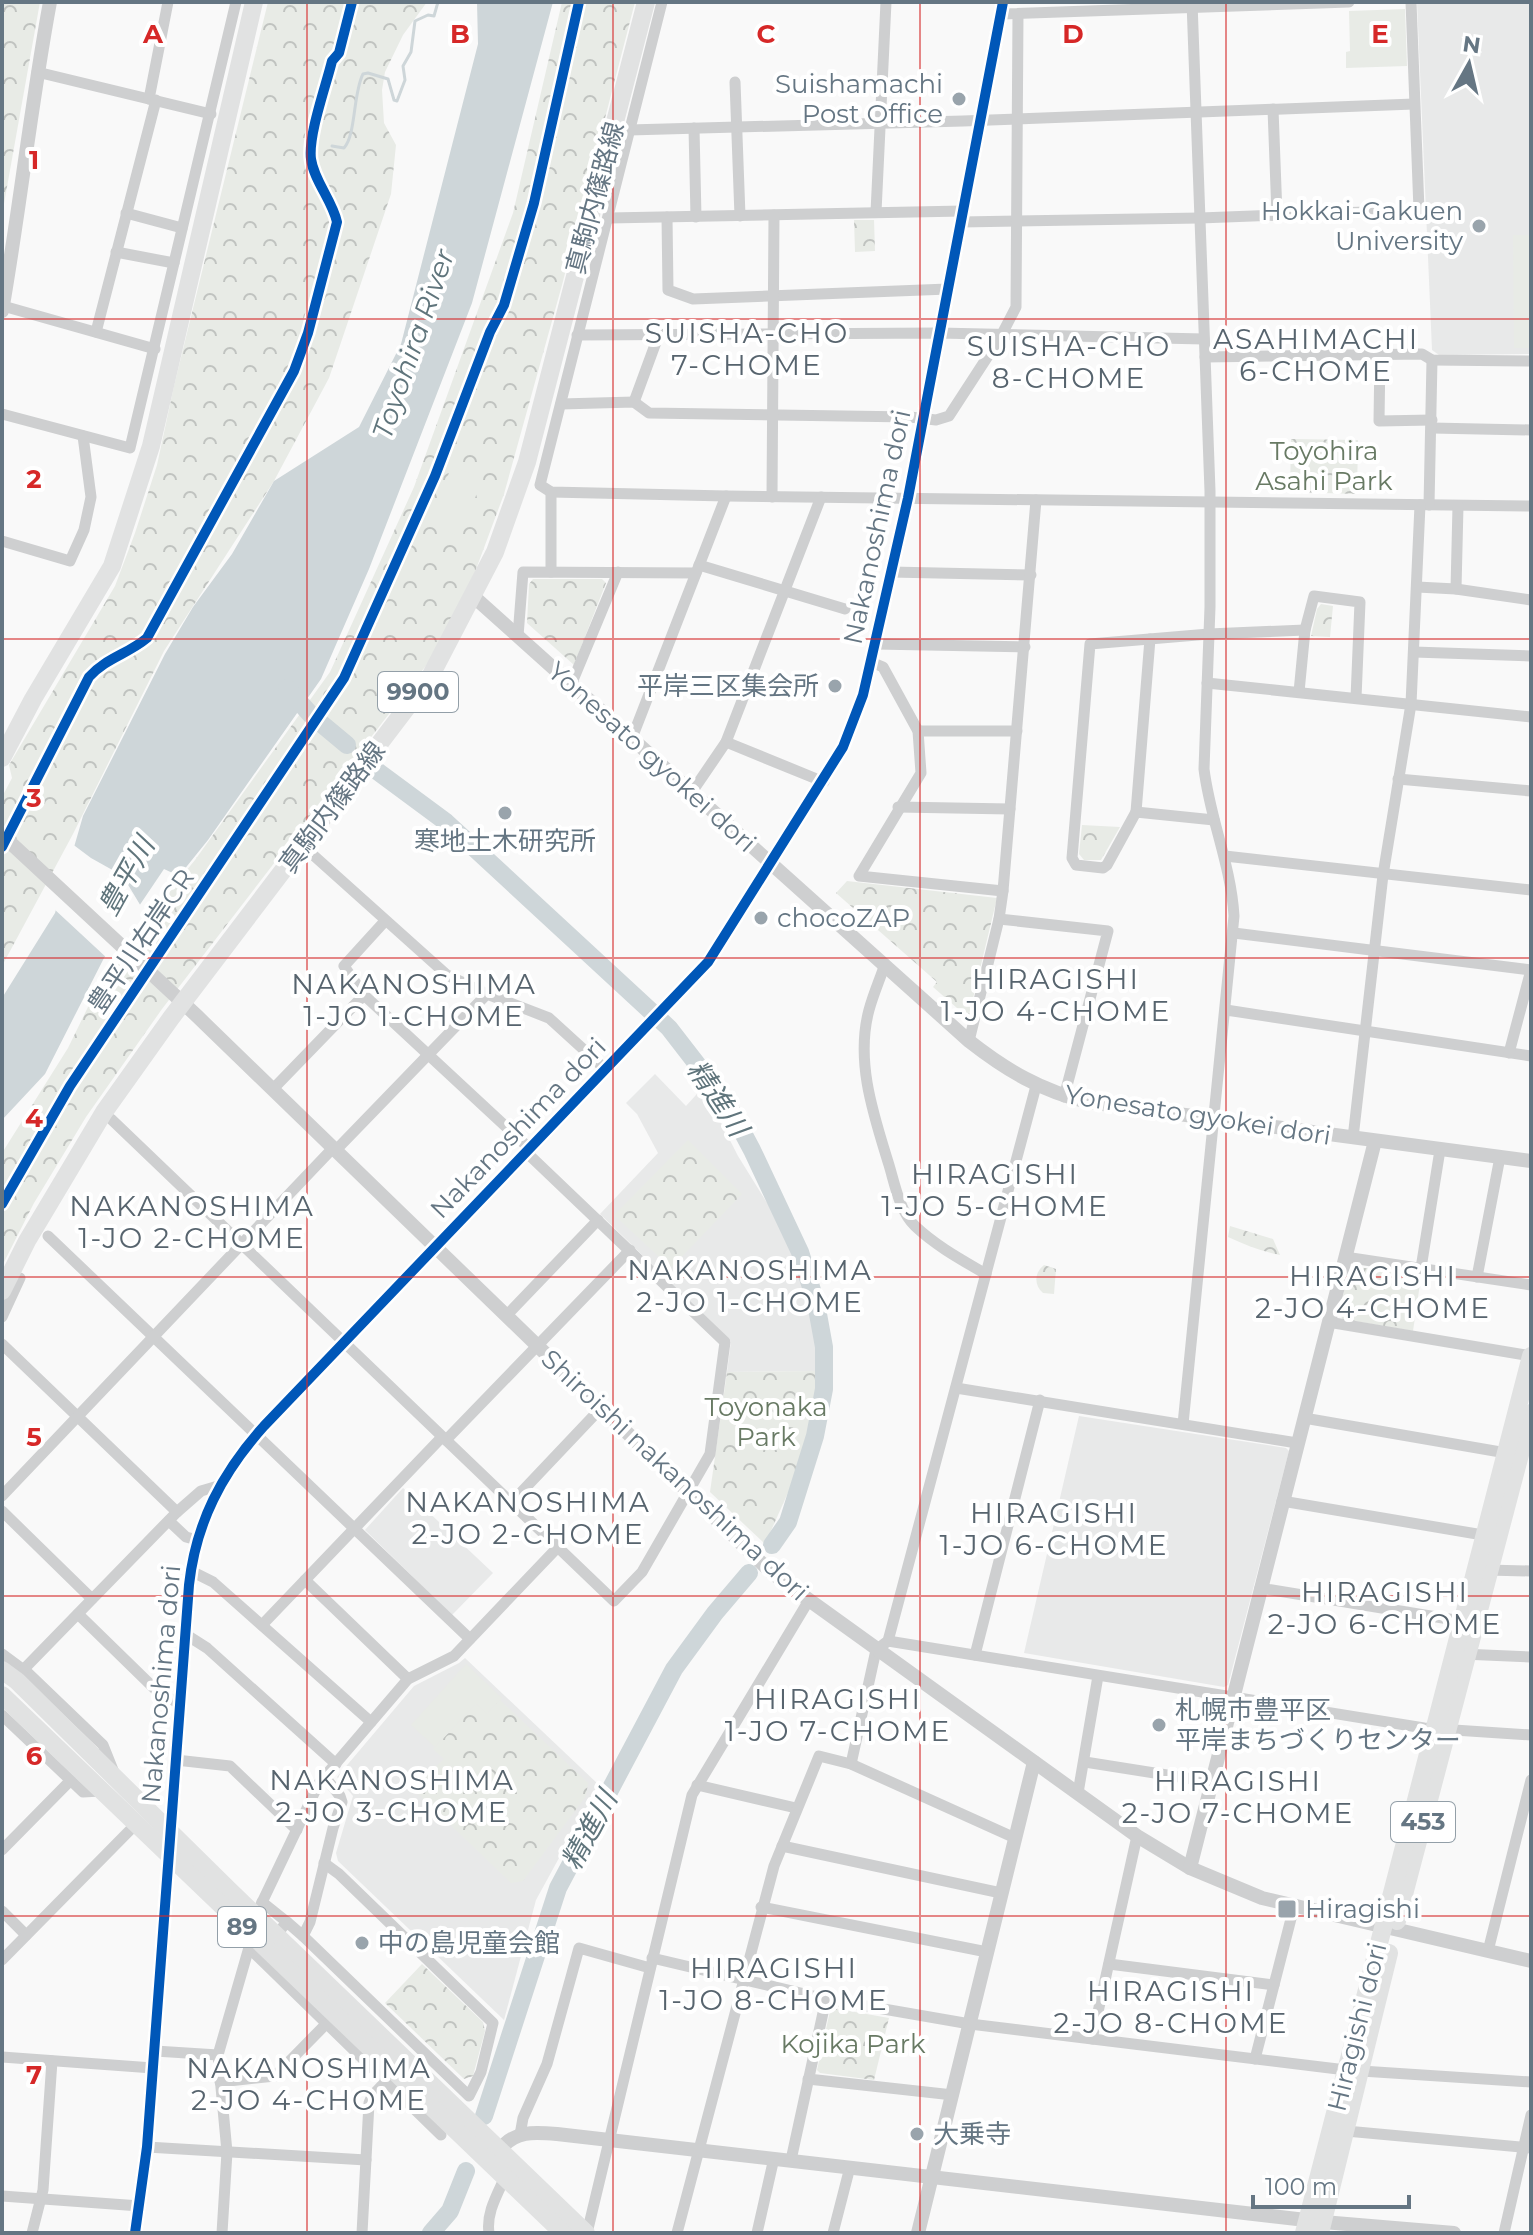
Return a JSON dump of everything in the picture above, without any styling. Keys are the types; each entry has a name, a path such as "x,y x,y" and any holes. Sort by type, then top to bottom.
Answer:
{"main road":[{"path":"2,758 33,699 112,566 121,540 151,446 254,2"},
{"name":"真駒内篠路線","path":"2,1291 33,1230 104,1112 178,999 430,677 473,596 509,518 527,462 646,2"},
{"name":"Hiragishi dori","path":"1314,2227 1512,1454 1531,1356"},
{"name":"Hiragishi dori","path":"1461,1653 1461,1621 1482,1568 1483,1535 1512,1454 1531,1413"},
{"name":"89","path":"2,1670 171,1830 281,1928 500,2150 587,2233"},
{"name":"89","path":"2,1695 250,1942 273,1954 563,2233"},
{"name":"Hiragishi dori","path":"1314,2227 1346,2131 1354,2070"}],"street":[{"path":"50,2 2,308 155,349"},
{"path":"96,332 152,100 168,2"},
{"path":"2,414 130,448 236,2"},
{"path":"662,2 540,485 551,492 1531,506"},
{"path":"876,212 886,2"},
{"path":"1002,8 1018,14 1192,5 1349,2"},
{"path":"609,218 876,212 1016,222 1419,210 1411,2"},
{"path":"1183,1424 1234,933 1233,899 1204,769 1210,502 1192,5"},
{"name":"Nakanoshima dori","path":"135,2233 147,2147 191,1571 197,1540 218,1486 256,1434 708,962 824,782 851,732 871,662 908,498 1002,8"},
{"path":"561,404 634,402 649,413 936,420 949,416 1001,336 1016,307 1018,14"},
{"path":"37,72 211,114"},
{"path":"735,82 740,216"},
{"path":"629,130 1414,104"},
{"path":"1273,109 1277,215"},
{"path":"694,128 696,217"},
{"path":"126,213 182,228"},
{"path":"772,497 774,215"},
{"path":"667,217 668,290 693,299 948,289"},
{"path":"116,252 174,263"},
{"path":"577,335 939,333 1204,339"},
{"path":"634,402 659,334"},
{"path":"1205,357 1422,354 1432,360 1531,361"},
{"path":"1380,355 1379,421 1531,430"},
{"path":"1353,1138 1383,875 1411,704 1417,587 1432,424 1432,360"},
{"path":"2,541 70,561 84,530 91,497 83,436"},
{"path":"551,492 551,572"},
{"path":"632,738 726,496"},
{"path":"692,792 726,742 821,497"},
{"path":"969,1041 1003,891 1036,500"},
{"path":"1456,589 1458,506"},
{"path":"518,636 523,572 698,569 845,609"},
{"path":"571,685 618,572"},
{"path":"891,572 1031,575"},
{"path":"1417,587 1456,589 1531,600"},
{"name":"Yonesato gyokei dori","path":"473,596 969,1041 1004,1068 1036,1086 1064,1097 1214,1120 1531,1161"},
{"path":"1299,692 1305,630 1314,596 1360,602 1356,698"},
{"path":"1150,639 1136,812 1107,865 1103,868 1076,865 1072,858 1090,644 1209,634 1305,630"},
{"path":"875,644 1025,647"},
{"path":"1414,652 1531,656"},
{"path":"871,662 883,667 918,731 921,773 859,876 1003,891"},
{"path":"1207,683 1531,717"},
{"path":"918,731 1017,731"},
{"path":"726,742 824,782"},
{"path":"1398,779 1531,791"},
{"path":"898,807 1010,809"},
{"path":"1136,812 1214,820"},
{"name":"Shiroishi nakanoshima dori","path":"2,835 273,1089 771,1572 809,1600 882,1646 1034,1762 1137,1836 1190,1868 1262,1898 1294,1907 1531,1961"},
{"path":"312,854 447,975 549,1018 605,1069"},
{"path":"1225,856 1531,890"},
{"path":"999,919 1108,931 1064,1097"},
{"path":"111,1119 614,1601 642,1572 710,1454 725,1342 364,995 344,966 385,921"},
{"path":"1234,933 1531,970 1509,1053"},
{"path":"885,964 869,1011 865,1031 865,1062 871,1106 899,1198 913,1225 951,1254 986,1274"},
{"path":"2,1496 241,1244 487,994"},
{"path":"273,1089 364,995"},
{"path":"1226,1010 1531,1056"},
{"path":"851,1764 1036,1086"},
{"path":"1190,1868 1375,1141"},
{"path":"1421,1268 1440,1150"},
{"path":"1477,1277 1500,1157"},
{"path":"506,1316 598,1220"},
{"path":"48,1236 470,1639"},
{"path":"262,1625 630,1250"},
{"path":"1345,1257 1531,1285"},
{"path":"2,1317 20,1278"},
{"path":"1328,1322 1531,1356"},
{"path":"2,1344 77,1416 173,1516 186,1537 197,1540"},
{"path":"956,1388 1297,1443"},
{"path":"975,1655 1040,1400"},
{"path":"511,1503 601,1408"},
{"path":"1304,1418 1512,1454"},
{"path":"24,1669 173,1516 201,1491 218,1486"},
{"path":"1282,1501 1483,1535"},
{"path":"2,1511 92,1599"},
{"path":"259,1908 325,1777 408,1679 454,1656 558,1547"},
{"path":"1482,1568 1531,1571"},
{"path":"191,1571 213,1582 371,1722"},
{"path":"305,1580 408,1679"},
{"path":"1260,1588 1461,1621"},
{"path":"587,2233 692,1795 809,1600"},
{"path":"78,1614 158,1692 180,1704"},
{"path":"185,1634 207,1648 336,1764"},
{"path":"882,1646 975,1655 1441,1730 1531,1735"},
{"path":"1461,1653 1531,1657"},
{"path":"2,1654 24,1669 103,1745 116,1777"},
{"path":"1078,1793 1098,1676"},
{"path":"2,1715 83,1792 100,1791"},
{"path":"677,2233 761,1907 796,1808 819,1756 851,1764 1015,1838"},
{"path":"176,1760 230,1766 297,1830"},
{"path":"918,2233 1034,1762"},
{"path":"1085,1762 1211,1782"},
{"path":"303,1936 310,1922 342,1799 325,1777"},
{"path":"4,1844 71,1780"},
{"path":"1488,1951 1526,1824 1531,1780"},
{"path":"697,1785 796,1808"},
{"path":"2,1960 135,1825"},
{"path":"1092,2039 1137,1836"},
{"path":"782,1846 1001,1893"},
{"path":"281,1928 303,1936 469,2096 481,2072 493,2023 324,1863"},
{"path":"761,1907 987,1952"},
{"path":"1255,2059 1294,1907"},
{"path":"2,1911 26,1935"},
{"path":"250,1942 326,2024 441,2135"},
{"path":"222,2233 227,2152 218,2055 250,1942"},
{"path":"520,2135 523,2118 547,2064 579,1948 826,1999 970,2024 1354,2070 1531,2082"},
{"path":"1109,1964 1274,1985"},
{"path":"791,2160 826,1999"},
{"path":"220,2082 275,2076 326,2024"},
{"path":"155,2051 218,2055"},
{"path":"2,2057 153,2068"},
{"path":"32,2233 42,2199 52,2061"},
{"path":"808,2079 953,2095"},
{"path":"362,2233 369,2103 387,2080"},
{"path":"1504,2233 1527,2148 1531,2115"},
{"path":"1346,2131 1527,2148"},
{"path":"500,2150 508,2139 533,2132 850,2167 1314,2227 1454,2233"},
{"path":"147,2147 366,2160"},
{"path":"757,2233 774,2158"},
{"path":"833,2233 850,2167"},
{"path":"489,2233 491,2208 505,2177"},
{"path":"2,2196 140,2206"}],"shaded area":[{"name":"Hokkai-Gakuen University","path":"1417,2 1531,2 1531,354 1439,355 1432,350"},
{"path":"655,1074 686,1106 705,1085 738,1156 769,1206 799,1268 816,1323 818,1371 727,1372 731,1341 600,1214 658,1153 637,1114 626,1103"},
{"path":"1079,1416 1286,1448 1289,1451 1228,1685 1224,1687 1024,1653"},
{"path":"403,1488 493,1573 452,1615 365,1530"},
{"path":"465,1658 599,1785 536,1900 504,2020 338,1861 336,1853 353,1796 337,1777 414,1686"}],"green space":[{"path":"2,2 40,2 2,215"},
{"path":"268,2 427,2 403,35 385,72 382,90 384,123 396,145 391,194 329,378 274,481 164,651 73,834 2,966 2,797 12,778 9,765 115,586 135,533 157,465"},
{"path":"562,2 635,2 504,494 475,572 435,654 162,1009 86,1117 34,1203 2,1266 2,1153 68,1048 108,966 195,860 330,672 414,487 513,213"},
{"path":"1405,9 1407,66 1346,68 1346,52 1350,51 1349,11"},
{"path":"854,220 874,220 875,251 855,252"},
{"path":"1513,235 1531,235 1531,348 1514,348"},
{"name":"Toyohira Asahi Park","path":"1291,439 1358,440 1357,494 1290,492"},
{"path":"452,466 483,479 459,536 428,522"},
{"path":"533,579 602,579 606,583 574,665 527,623 529,584"},
{"path":"1321,604 1333,606 1330,637 1311,636"},
{"path":"1082,825 1120,827 1101,860 1084,860 1079,854"},
{"path":"847,881 997,898 969,1015 965,1015 933,987 937,982 836,893"},
{"path":"688,1140 742,1194 671,1268 614,1215"},
{"path":"1230,1226 1273,1239 1280,1255 1228,1237"},
{"path":"1044,1265 1056,1269 1054,1294 1043,1293 1038,1286 1037,1275"},
{"path":"1352,1266 1421,1277 1413,1331 1342,1319 1340,1311 1348,1271"},
{"name":"Toyonaka Park","path":"818,1371 814,1425 800,1466 765,1544 710,1492 727,1372"},
{"path":"466,1664 502,1698 487,1714 476,1704 435,1747 411,1725"},
{"path":"500,1700 588,1783 586,1796 523,1881 511,1883 412,1788 444,1759 433,1749 476,1704 487,1714"},
{"path":"422,1964 483,2022 485,2031 473,2076 464,2079 385,2003"},
{"name":"Kojika Park","path":"833,2008 889,2018 874,2080 820,2073 817,2070"}],"water":[{"path":"477,2 553,2 472,303 369,569 321,679 208,840 179,876 164,869 104,958 45,1074 2,1120 2,998 55,913 83,816 165,654 193,607 232,554 274,481 359,427 401,344 478,44"}],"pier":[{"path":"71,843 116,872 127,883 142,908 108,959 53,908"}],"waterway":[{"path":"332,146 344,148 348,142 363,74 388,79 397,101 405,80 403,66 411,52 415,21 428,15 434,16 438,2"},
{"name":"精進川","path":"287,688 311,715 347,745"},
{"name":"精進川","path":"373,768 446,822 669,1028 727,1103 752,1150 800,1252 816,1303 824,1347 824,1389 815,1436 788,1522 772,1545"},
{"name":"精進川","path":"484,2116 558,1888 674,1669 749,1573"},
{"name":"精進川","path":"431,2233 450,2211 466,2171"}],"cycle path":[{"path":"2,847 89,677 147,638 294,371 308,333 337,222 313,167 311,149 332,61 339,53 352,2"},
{"name":"豊平川右岸CR","path":"2,1204 70,1086 344,678 435,476 490,332 504,305 534,203 579,2"},
{"path":"135,2233 147,2147 189,1585 205,1519 224,1480 264,1426 708,962 843,747 863,695 908,498 1003,2"}],"place":[{"name":"Suishamachi Post Office","path":"959,99"},
{"name":"Hokkai-Gakuen University","path":"1479,226"},
{"name":"平岸三区集会所","path":"835,686"},
{"name":"寒地土木研究所","path":"505,813"},
{"name":"chocoZAP","path":"761,918"},
{"name":"札幌市豊平区 平岸まちづくりセンター","path":"1159,1725"},
{"name":"Hiragishi","path":"1287,1909"},
{"name":"中の島児童会館","path":"362,1943"},
{"name":"大乗寺","path":"917,2134"}],"district":[{"name":"SUISHA-CHO 7-CHOME","path":"747,349"},
{"name":"ASAHIMACHI 6-CHOME","path":"1316,355"},
{"name":"SUISHA-CHO 8-CHOME","path":"1069,362"},
{"name":"HIRAGISHI 1-JO 4-CHOME","path":"1056,995"},
{"name":"NAKANOSHIMA 1-JO 1-CHOME","path":"414,1000"},
{"name":"HIRAGISHI 1-JO 5-CHOME","path":"995,1190"},
{"name":"NAKANOSHIMA 1-JO 2-CHOME","path":"192,1222"},
{"name":"NAKANOSHIMA 2-JO 1-CHOME","path":"750,1286"},
{"name":"HIRAGISHI 2-JO 4-CHOME","path":"1373,1292"},
{"name":"NAKANOSHIMA 2-JO 2-CHOME","path":"528,1518"},
{"name":"HIRAGISHI 1-JO 6-CHOME","path":"1054,1529"},
{"name":"HIRAGISHI 2-JO 6-CHOME","path":"1385,1608"},
{"name":"HIRAGISHI 1-JO 7-CHOME","path":"838,1715"},
{"name":"NAKANOSHIMA 2-JO 3-CHOME","path":"392,1796"},
{"name":"HIRAGISHI 2-JO 7-CHOME","path":"1238,1797"},
{"name":"HIRAGISHI 1-JO 8-CHOME","path":"774,1984"},
{"name":"HIRAGISHI 2-JO 8-CHOME","path":"1171,2007"},
{"name":"NAKANOSHIMA 2-JO 4-CHOME","path":"309,2084"}],"water label":[{"name":"Toyohira River","path":"413,344"},
{"name":"豊平川","path":"126,876"}]}
